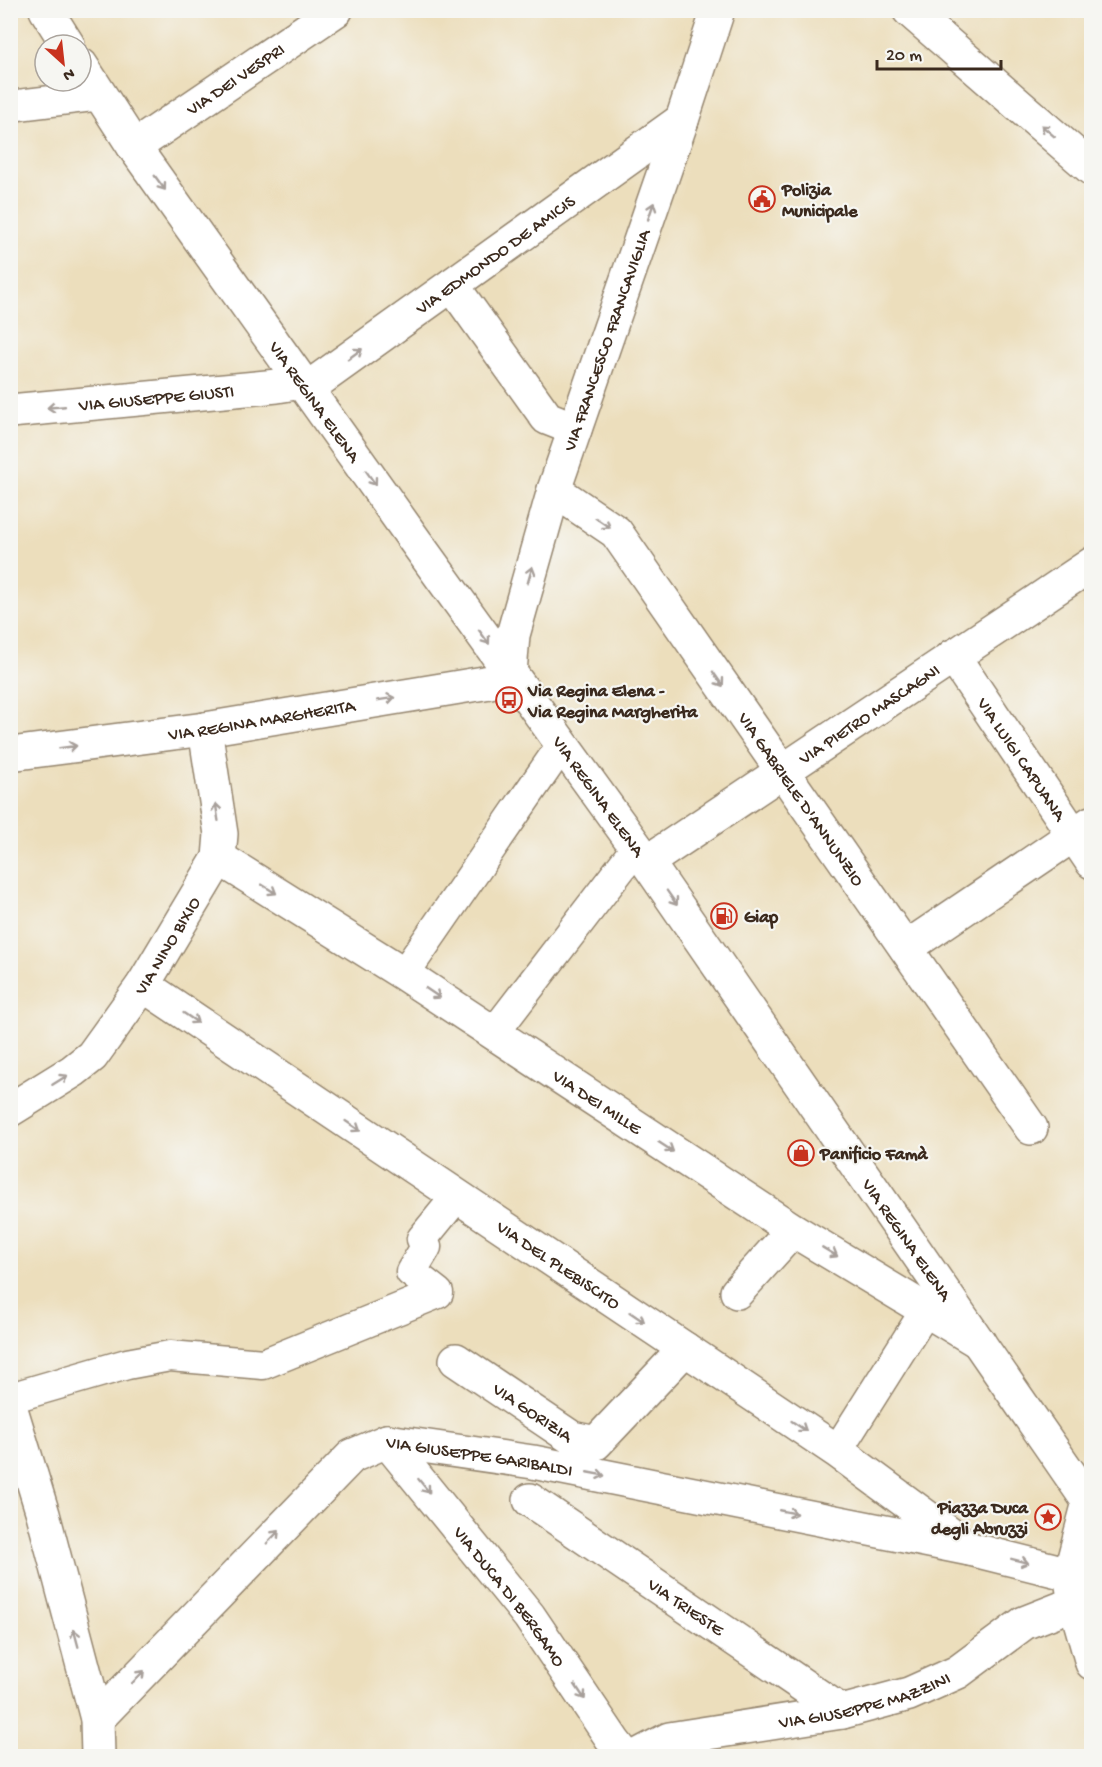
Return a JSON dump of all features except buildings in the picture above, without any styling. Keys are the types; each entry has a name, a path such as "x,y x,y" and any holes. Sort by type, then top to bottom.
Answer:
{"street":[{"path":"46,10 60,33"},
{"name":"VIA DEI VESPRI","path":"134,147 336,10"},
{"name":"VIA FRANCESCO FRANCAVIGLIA","path":"510,673 513,635 554,490 682,120 717,10"},
{"path":"909,10 1092,169"},
{"name":"VIA REGINA ELENA","path":"93,83 134,147 642,855 1090,1501"},
{"path":"10,106 101,95"},
{"name":"VIA EDMONDO DE AMICIS","path":"305,385 452,285 682,120"},
{"path":"452,285 547,418 575,429"},
{"name":"VIA GIUSEPPE GIUSTI","path":"10,411 305,385"},
{"name":"VIA GABRIELE D'ANNUNZIO","path":"554,490 616,532 1031,1128"},
{"name":"VIA PIETRO MASCAGNI","path":"642,855 783,771 1092,564"},
{"name":"VIA LUIGI CAPUANA","path":"953,656 1082,829 1092,862"},
{"name":"VIA REGINA MARGHERITA","path":"10,754 205,729 490,682 510,673"},
{"name":"VIA NINO BIXIO","path":"10,1110 73,1071 92,1056 142,986 219,858 221,834 205,729"},
{"path":"404,974 562,745"},
{"path":"906,948 1082,829"},
{"path":"494,1034 642,855"},
{"name":"VIA DEI MILLE","path":"219,858 404,974 793,1230 979,1342"},
{"name":"VIA DEL PLEBISCITO","path":"142,986 837,1451 970,1549"},
{"path":"10,1398 127,1364 170,1356 263,1364 438,1293 411,1272 426,1247 422,1239 457,1196"},
{"path":"737,1292 793,1230"},
{"path":"837,1451 926,1310"},
{"name":"VIA GORIZIA","path":"456,1360 572,1438 597,1443 685,1349"},
{"path":"10,1406 43,1514 97,1719 98,1756"},
{"name":"VIA GIUSEPPE GARIBALDI","path":"97,1719 352,1456 387,1441 533,1462 970,1549 1073,1588"},
{"name":"VIA DUCA DI BERGAMO","path":"387,1441 529,1616 625,1756"},
{"name":"VIA TRIESTE","path":"530,1500 843,1712"},
{"path":"1090,1501 1073,1588 1092,1663"},
{"name":"VIA GIUSEPPE MAZZINI","path":"637,1756 669,1739 843,1712 909,1694 958,1672 1073,1588"}],"place":[{"name":"Polizia Municipale","path":"762,199"},
{"name":"Via Regina Elena - Via Regina Margherita","path":"509,700"},
{"name":"Giap","path":"724,916"},
{"name":"Panificio Famà","path":"801,1153"},
{"name":"Piazza Duca degli Abruzzi","path":"1048,1517"}]}
